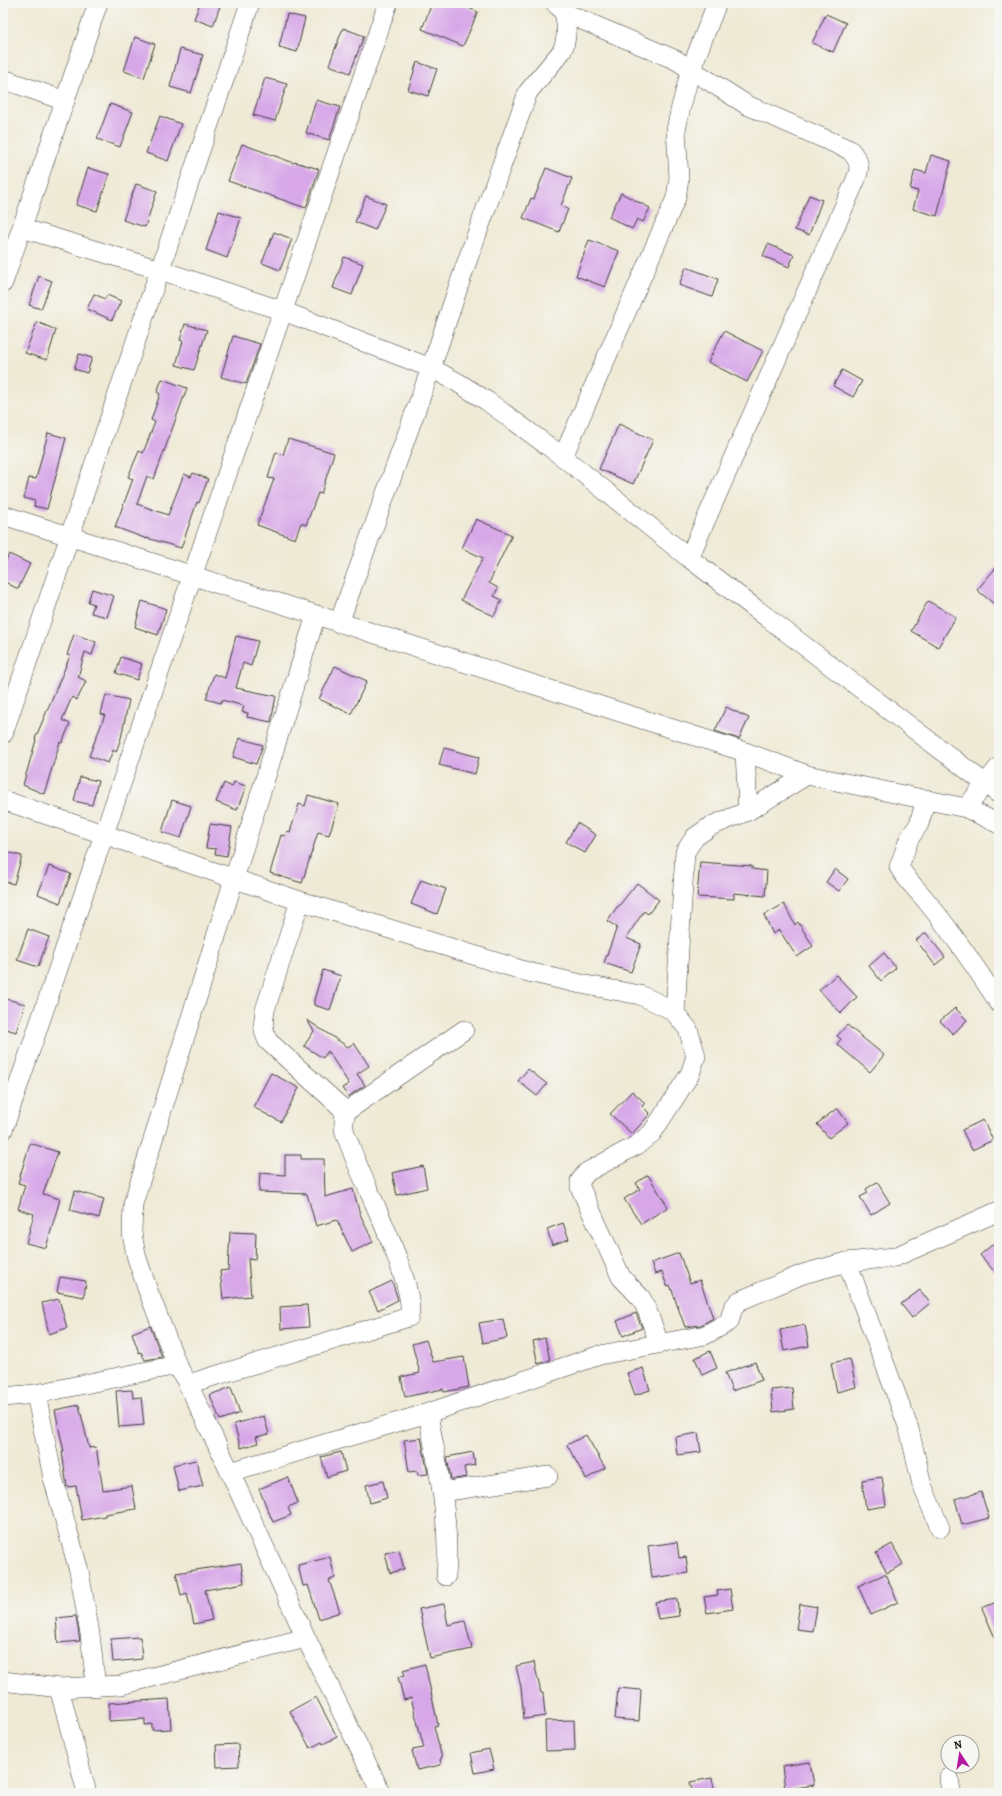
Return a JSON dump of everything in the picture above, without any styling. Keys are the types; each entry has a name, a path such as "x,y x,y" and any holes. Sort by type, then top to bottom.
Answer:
{"street":[{"path":"3,283 98,3"},
{"path":"3,734 250,3"},
{"path":"3,1130 388,3"},
{"path":"563,457 676,198 679,178 676,130 691,69 717,3"},
{"path":"559,7 676,60 747,105 850,150 857,158 859,165 856,178 689,558"},
{"path":"339,623 432,368 465,267 528,92 562,51 565,44 566,31 559,7"},
{"path":"3,79 65,100"},
{"path":"22,228 160,270 283,312 432,368 487,401 563,457 689,558 992,788"},
{"path":"3,515 745,752 807,775 966,808 999,824"},
{"path":"316,615 233,878 133,1204 132,1233 136,1255 146,1288 177,1365 188,1384 230,1472 306,1638 381,1793"},
{"path":"745,752 748,810"},
{"path":"966,808 992,788 999,767"},
{"path":"675,1013 685,852 695,837 711,826 748,810 807,775"},
{"path":"926,799 919,824 909,839 899,867 905,878 928,902 969,958 999,1003"},
{"path":"3,800 300,901 528,972 640,995 666,1007 675,1013 688,1029 696,1056 690,1074 652,1133 637,1145 587,1172 580,1181 580,1187 621,1277 641,1298 659,1342"},
{"path":"188,1384 409,1317 411,1309 401,1266 356,1161 344,1128 346,1118 342,1108 268,1041 264,1033 262,1025 265,1010 300,901"},
{"path":"344,1113 464,1030"},
{"path":"230,1472 428,1413 600,1355 659,1342 705,1335 729,1322 733,1308 739,1301 803,1274 847,1262 895,1257 999,1211"},
{"path":"847,1262 909,1429 922,1486 940,1528"},
{"path":"3,1397 36,1394 177,1365"},
{"path":"36,1394 53,1478 79,1571 90,1634 96,1687"},
{"path":"428,1413 442,1492 448,1556 446,1576"},
{"path":"442,1492 548,1476"},
{"path":"3,1681 59,1688 121,1685 306,1638"},
{"path":"59,1688 87,1793"}],"building":[{"path":"200,3 221,3 213,26 194,19"},
{"path":"432,3 457,3 478,12 463,46 422,29"},
{"path":"287,14 305,18 297,52 279,47"},
{"path":"826,14 846,23 833,52 812,43"},
{"path":"343,28 364,36 350,73 329,65"},
{"path":"135,37 155,44 144,78 124,71"},
{"path":"180,49 203,55 191,93 170,87"},
{"path":"417,62 437,69 428,96 408,90"},
{"path":"265,78 287,84 275,121 253,115"},
{"path":"316,100 340,107 329,140 306,133"},
{"path":"110,104 133,112 120,147 97,139"},
{"path":"160,116 181,124 168,161 146,153"},
{"path":"242,144 294,163 295,162 319,169 306,208 228,181"},
{"path":"931,155 951,161 937,216 913,209 918,191 910,189 915,170 926,173"},
{"path":"88,168 109,174 97,211 76,205"},
{"path":"546,168 572,178 561,206 568,209 559,232 523,218 531,198 534,199"},
{"path":"136,184 157,191 145,227 123,220"},
{"path":"621,193 650,208 643,222 637,219 632,229 609,217"},
{"path":"809,195 822,200 809,235 795,230"},
{"path":"366,196 386,204 375,230 355,222"},
{"path":"219,211 241,218 227,258 206,250"},
{"path":"274,232 292,239 280,270 262,263"},
{"path":"589,240 619,251 605,287 576,276"},
{"path":"768,244 794,255 789,267 763,256"},
{"path":"344,257 363,264 352,295 333,288"},
{"path":"686,267 718,279 712,297 679,285"},
{"path":"39,276 52,281 41,309 29,305"},
{"path":"94,294 105,299 107,295 121,301 112,320 87,309"},
{"path":"37,322 56,330 47,360 25,353"},
{"path":"185,324 207,330 194,370 176,365 183,341 180,340"},
{"path":"724,331 763,351 747,382 708,362"},
{"path":"233,336 260,344 246,384 221,377"},
{"path":"79,354 92,358 87,373 74,369"},
{"path":"842,370 862,381 853,397 833,386"},
{"path":"162,379 187,388 154,479 147,476 137,504 168,515 184,474 191,477 193,473 208,479 199,503 197,502 181,548 147,539 115,527 133,479 128,477 139,451 143,453 155,422 151,420 160,394 157,392"},
{"path":"619,424 653,440 633,484 599,469"},
{"path":"48,433 66,438 47,509 34,506 35,501 24,498 29,478 36,479"},
{"path":"288,439 334,453 321,494 318,493 306,525 301,523 295,539 257,525 274,479 268,478 276,452 283,455"},
{"path":"476,519 512,535 489,583 498,588 494,596 502,600 494,616 461,600 483,558 462,548"},
{"path":"9,554 30,564 18,589 3,581 3,566"},
{"path":"999,564 999,608 977,590"},
{"path":"92,589 114,596 107,617 91,613 94,604 88,602"},
{"path":"142,601 166,609 158,635 135,627"},
{"path":"928,601 956,617 938,647 911,631"},
{"path":"74,634 96,642 92,655 85,652 78,677 86,681 77,700 72,697 62,720 70,724 62,743 60,742 44,794 23,785 36,740 35,739 70,656 67,655"},
{"path":"236,636 258,641 251,666 243,663 236,688 276,696 271,722 247,717 248,713 242,712 244,706 222,700 221,703 206,699 214,674 225,678"},
{"path":"121,657 142,664 137,680 116,673"},
{"path":"335,666 367,681 351,714 319,699"},
{"path":"106,695 129,700 121,738 116,752 113,750 108,763 89,756 105,715 101,714"},
{"path":"726,707 749,718 739,739 715,731"},
{"path":"239,738 263,745 256,764 233,757"},
{"path":"444,748 479,757 475,774 439,765"},
{"path":"80,777 98,781 92,805 74,801"},
{"path":"234,782 246,786 237,810 216,802 224,783 232,787"},
{"path":"308,795 339,804 329,835 318,832 302,883 270,873 281,835 285,836 287,831 290,832 299,804 305,806"},
{"path":"172,800 191,806 181,838 162,832"},
{"path":"577,823 596,835 585,853 566,842"},
{"path":"210,824 232,827 227,856 215,854 216,849 206,848"},
{"path":"3,851 22,856 14,884 3,881"},
{"path":"700,862 752,866 752,869 767,871 765,896 734,893 734,899 697,897"},
{"path":"49,866 71,874 60,903 38,894"},
{"path":"835,869 848,879 839,891 826,882"},
{"path":"421,880 446,889 437,914 411,904"},
{"path":"637,883 659,900 648,914 644,911 626,938 641,944 631,972 604,963 617,927 607,921"},
{"path":"784,904 795,925 798,922 813,946 797,957 779,930 773,934 764,915"},
{"path":"28,929 49,937 38,967 17,960"},
{"path":"926,933 945,957 935,965 916,940"},
{"path":"884,953 896,968 881,981 869,966"},
{"path":"323,970 341,976 330,1010 314,1005 314,1000"},
{"path":"836,975 857,997 841,1013 819,990"},
{"path":"3,998 25,1004 16,1032 3,1028"},
{"path":"955,1008 967,1020 953,1034 940,1021"},
{"path":"307,1020 348,1047 354,1043 369,1066 357,1074 365,1085 348,1097 342,1088 349,1084 328,1051 323,1058 304,1046 314,1031"},
{"path":"847,1025 884,1055 870,1072 837,1044 841,1039 837,1036"},
{"path":"528,1069 547,1084 537,1096 518,1081"},
{"path":"271,1073 299,1088 281,1122 253,1107"},
{"path":"632,1091 645,1103 642,1106 650,1114 632,1134 610,1114"},
{"path":"837,1108 848,1123 829,1138 817,1124"},
{"path":"983,1120 993,1140 972,1150 962,1130"},
{"path":"30,1143 58,1152 43,1194 60,1199 46,1248 26,1243 34,1214 18,1209 25,1185 18,1183"},
{"path":"285,1155 301,1155 301,1159 324,1159 325,1197 353,1189 360,1214 373,1242 352,1252 337,1220 316,1226 307,1194 259,1192 260,1173 285,1175"},
{"path":"423,1166 427,1188 397,1195 392,1173"},
{"path":"648,1175 668,1207 641,1224 624,1199 640,1189 636,1183"},
{"path":"877,1182 890,1203 871,1215 860,1197 868,1193 866,1189"},
{"path":"75,1191 104,1199 99,1218 70,1210"},
{"path":"563,1223 569,1239 552,1245 547,1229"},
{"path":"230,1232 256,1233 255,1260 248,1259 251,1296 223,1299 220,1271 228,1270"},
{"path":"999,1239 999,1277 980,1255"},
{"path":"679,1253 690,1283 700,1280 713,1318 701,1325 685,1327 670,1285 667,1286 662,1272 655,1274 651,1263"},
{"path":"60,1277 86,1281 84,1297 57,1292"},
{"path":"392,1281 398,1300 378,1310 369,1292"},
{"path":"920,1290 930,1303 912,1318 901,1304"},
{"path":"59,1299 67,1328 49,1334 42,1303"},
{"path":"307,1305 309,1327 281,1329 280,1307"},
{"path":"636,1313 642,1328 623,1336 617,1321"},
{"path":"503,1319 507,1338 483,1343 479,1323"},
{"path":"805,1325 809,1346 784,1351 780,1330"},
{"path":"150,1326 162,1357 145,1360 141,1352 139,1353 132,1333"},
{"path":"545,1338 550,1360 538,1364 533,1341"},
{"path":"426,1340 433,1362 464,1357 469,1387 444,1392 443,1389 405,1397 401,1377 420,1373 412,1344"},
{"path":"710,1351 717,1368 702,1375 695,1358"},
{"path":"850,1359 856,1387 837,1392 831,1363"},
{"path":"755,1362 762,1380 732,1391 725,1373"},
{"path":"643,1368 650,1390 635,1395 627,1373"},
{"path":"231,1387 240,1413 220,1420 210,1395"},
{"path":"792,1388 794,1409 773,1412 771,1390"},
{"path":"132,1390 133,1398 141,1397 144,1425 119,1427 116,1391"},
{"path":"79,1405 89,1448 96,1447 103,1490 132,1486 136,1509 105,1514 105,1516 82,1520 76,1486 67,1487 62,1452 64,1452 55,1410"},
{"path":"264,1416 269,1434 256,1437 258,1443 241,1448 234,1424"},
{"path":"698,1433 701,1452 677,1455 675,1437"},
{"path":"586,1435 605,1468 586,1479 567,1445"},
{"path":"421,1438 428,1474 418,1475 417,1471 409,1472 404,1440"},
{"path":"341,1452 346,1471 327,1477 321,1457"},
{"path":"473,1452 475,1465 464,1467 466,1477 451,1480 447,1457"},
{"path":"196,1460 203,1486 179,1491 173,1465"},
{"path":"288,1477 298,1503 288,1507 291,1515 273,1522 259,1489"},
{"path":"882,1477 886,1506 866,1509 862,1480"},
{"path":"383,1481 387,1498 370,1503 366,1485"},
{"path":"981,1492 989,1518 962,1525 955,1499"},
{"path":"677,1542 679,1558 686,1557 688,1573 652,1578 648,1546"},
{"path":"892,1544 903,1564 887,1573 876,1553"},
{"path":"399,1550 404,1569 390,1573 385,1553"},
{"path":"330,1557 335,1578 329,1580 340,1612 319,1619 308,1585 303,1586 298,1565"},
{"path":"241,1563 244,1583 205,1590 212,1620 194,1624 187,1593 181,1595 176,1573"},
{"path":"885,1574 898,1602 871,1615 858,1586"},
{"path":"730,1589 733,1609 707,1613 704,1597 718,1595 717,1591"},
{"path":"677,1599 679,1616 658,1619 655,1602"},
{"path":"999,1601 999,1647 982,1608"},
{"path":"444,1604 448,1625 465,1621 472,1649 430,1658 419,1609"},
{"path":"800,1604 817,1607 813,1631 796,1629"},
{"path":"76,1616 80,1641 58,1643 56,1618"},
{"path":"140,1637 142,1659 113,1662 111,1639"},
{"path":"534,1662 541,1693 543,1693 545,1716 524,1719 521,1687 516,1666"},
{"path":"425,1664 438,1725 434,1726 442,1758 440,1759 441,1765 417,1770 412,1750 424,1748 411,1698 404,1700 398,1677 405,1675 403,1670"},
{"path":"618,1688 641,1690 639,1721 615,1719"},
{"path":"316,1697 337,1737 323,1744 322,1742 310,1748 290,1711"},
{"path":"169,1699 171,1729 152,1730 152,1724 145,1725 145,1719 109,1721 109,1703"},
{"path":"574,1720 575,1750 546,1751 545,1721"},
{"path":"238,1744 239,1766 217,1767 216,1745"},
{"path":"489,1749 494,1769 475,1773 471,1753"},
{"path":"810,1762 814,1785 785,1790 782,1766"},
{"path":"712,1778 715,1793 693,1793 690,1782"}]}
